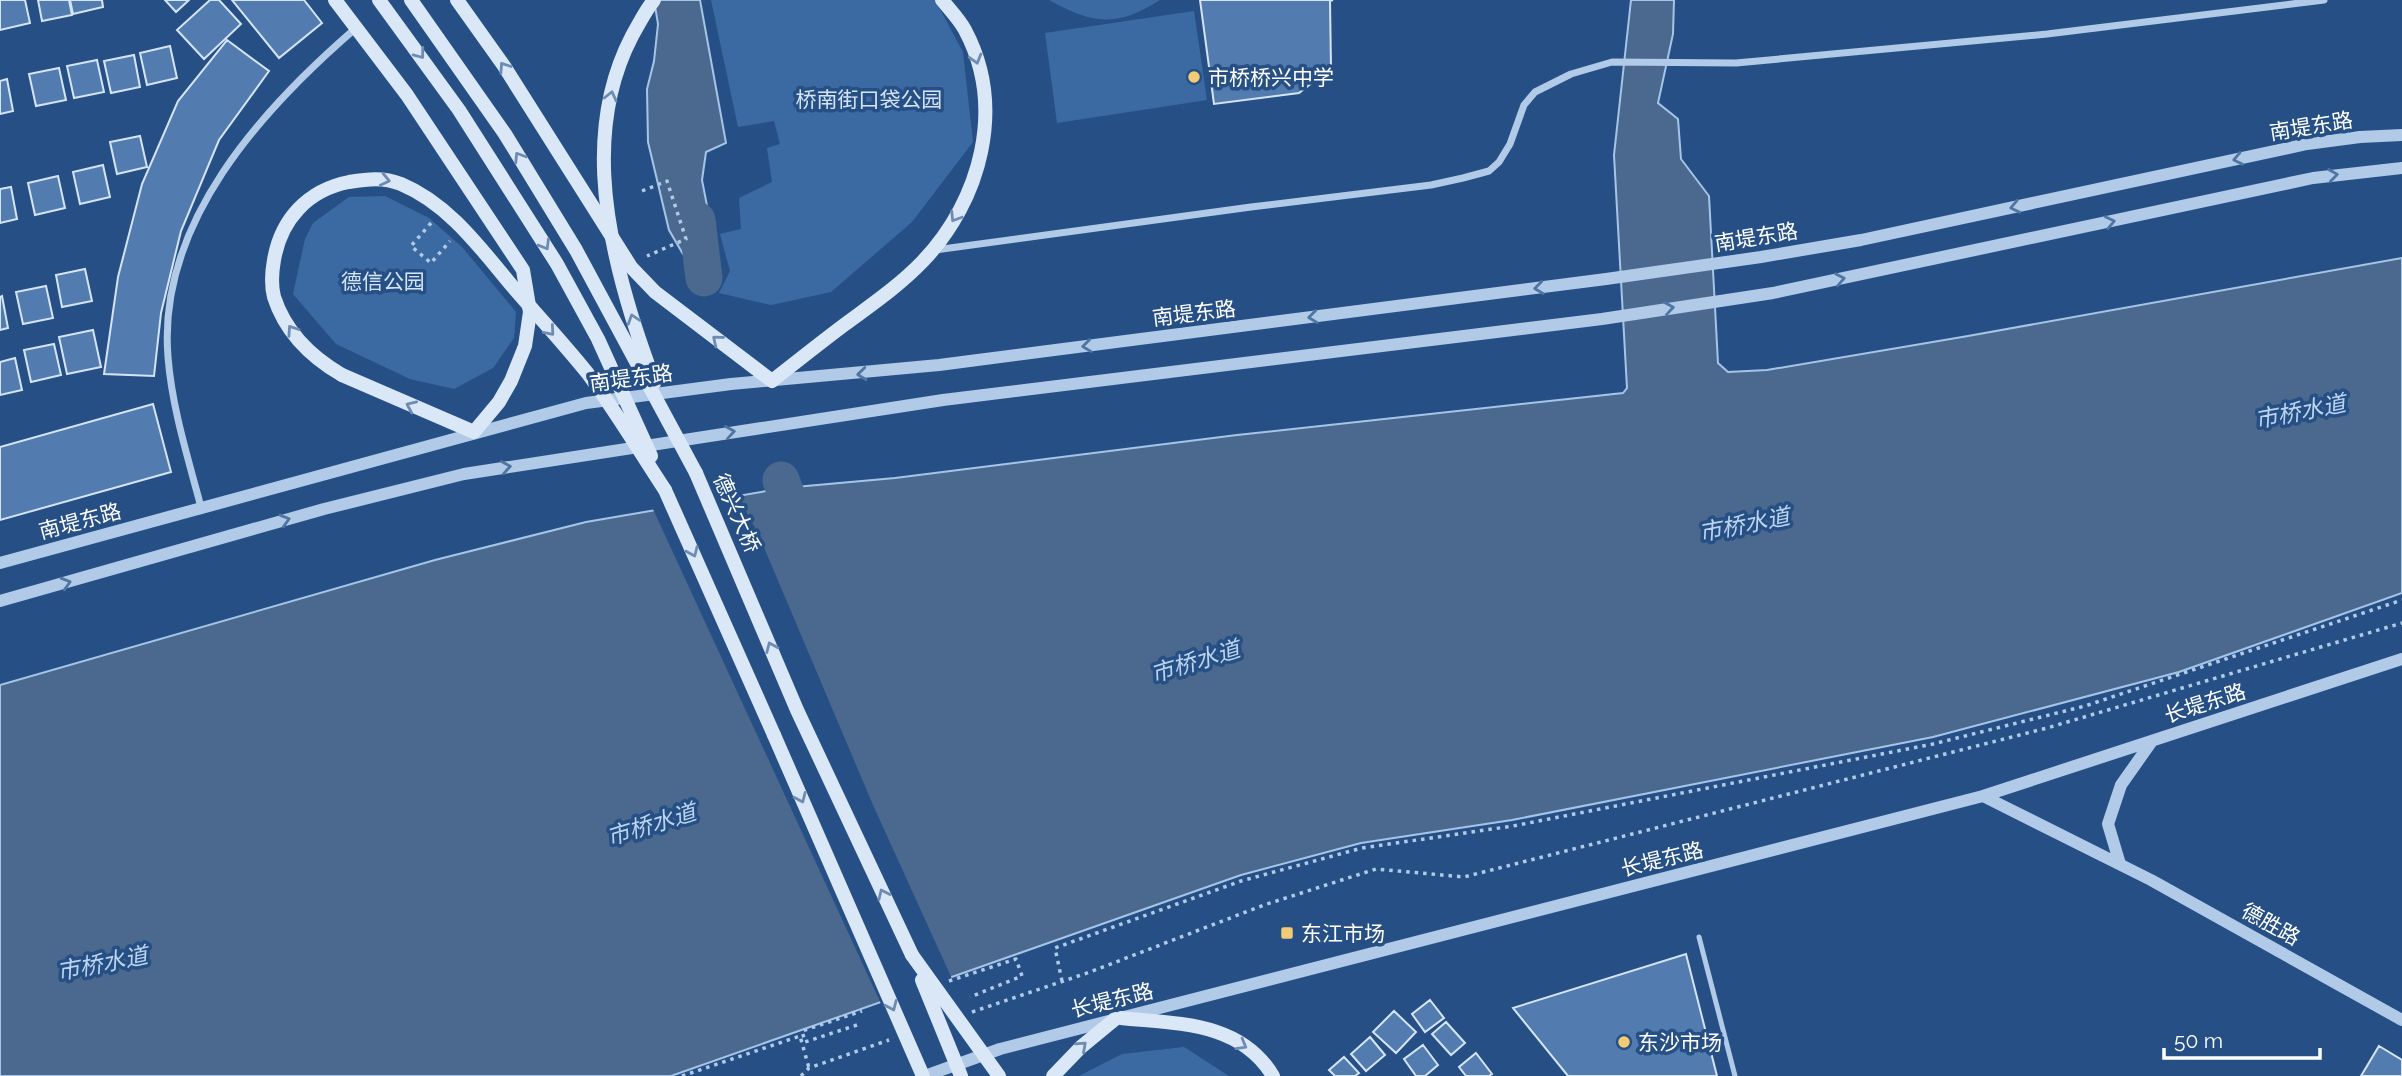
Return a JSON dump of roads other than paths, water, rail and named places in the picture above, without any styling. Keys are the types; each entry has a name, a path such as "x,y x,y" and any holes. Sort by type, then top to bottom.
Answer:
{"main road":[{"path":"335,0 407,95 523,270 530,312 525,346 511,381 499,402 474,432 342,375 304,349 274,295 272,273 276,250 286,221 304,204 333,185 373,177 399,184 441,208 474,241 589,376 665,490"},
{"path":"379,0 459,110 557,264 598,339 924,1076"},
{"name":"德兴大桥","path":"411,0 505,134 576,250 696,473 822,764 912,956 961,1076"},
{"path":"457,0 504,66 631,267 655,292 772,381 884,296 931,251 964,205 981,155 986,115 974,50 964,28 942,0"},
{"path":"654,0 647,8 619,65 604,130 603,163 620,278 648,365 696,473"},
{"path":"912,956 999,1076"},
{"path":"1053,1076 1081,1047 1118,1019 1202,1026 1216,1030 1252,1051 1273,1076"}],"street":[{"path":"931,251 1251,207 1431,186 1489,171 1499,162 1510,144 1524,105 1535,92 1571,74 1612,62 1736,63 2047,34 2324,0"},
{"path":"201,507 174,402 168,354 170,304 179,262 194,220 220,174 287,95 356,28"},
{"name":"南堤东路","path":"0,562 586,402 731,384 939,365 1761,257 1861,240 2307,144 2402,135"},
{"path":"0,601 324,509 464,474 943,400 1602,319 1773,293 2313,178 2402,168"},
{"name":"长堤东路","path":"924,1076 1000,1049 1983,796 2402,659"},
{"path":"2119,864 2108,824 2121,785 2152,741"},
{"name":"德胜路","path":"1983,796 2119,864 2402,1020"}],"lane":[{"path":"1699,937 1735,1076"}],"water":[{"path":"654,0 700,0 726,143 706,152 702,180 716,252 703,271 683,254 669,230 648,142 647,89 654,61 658,24"},
{"name":"市桥水道","path":"1631,0 1674,0 1673,34 1658,103 1678,119 1681,159 1709,196 1718,363 1728,372 1767,370 2402,258 2402,593 2179,672 1933,737 1512,820 1361,843 1241,875 671,1076 0,1076 0,685 435,560 586,522 784,488 895,478 1237,435 1623,393 1627,388 1614,155"}],"waterway":[{"path":"697,220 704,278"},
{"path":"781,480 801,534"}],"place":[{"name":"市桥桥兴中学","path":"1194,77"},
{"name":"东江市场","path":"1287,933"},
{"name":"东沙市场","path":"1624,1042"}],"park label":[{"name":"桥南街口袋公园","path":"869,99"},
{"name":"德信公园","path":"383,281"}]}
